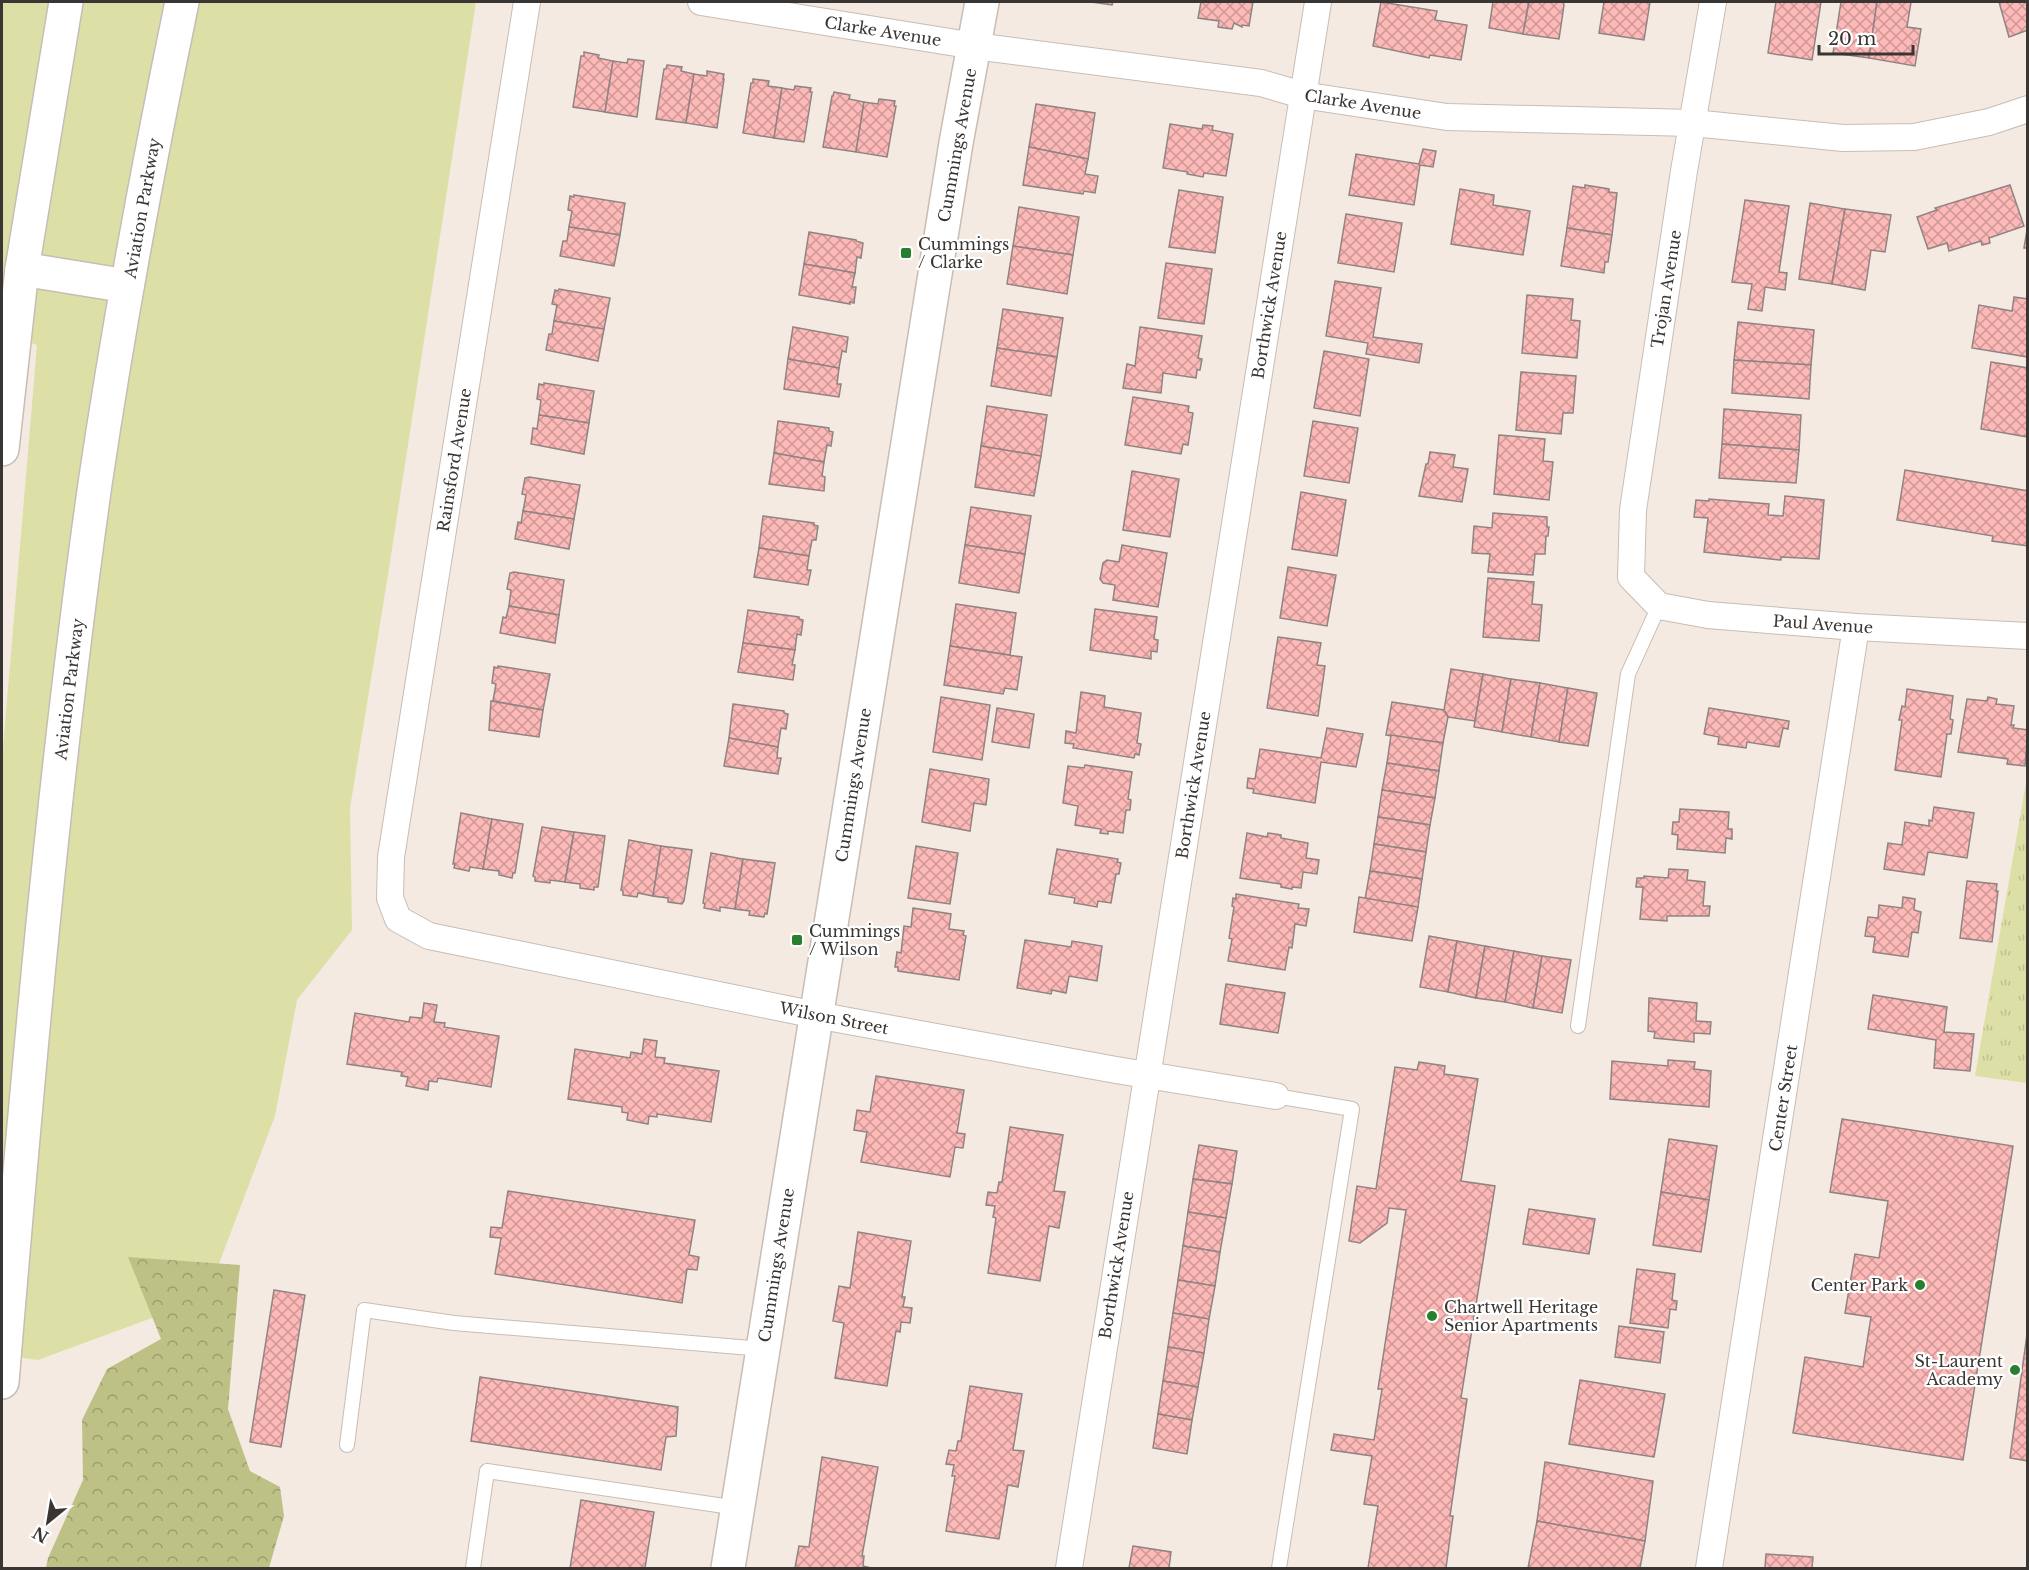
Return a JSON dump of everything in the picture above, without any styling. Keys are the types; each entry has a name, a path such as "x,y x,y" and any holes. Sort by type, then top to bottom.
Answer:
{"main road":[{"path":"2,449 17,268 66,2"},
{"name":"Aviation Parkway","path":"2,1383 18,1185 60,766 96,481 128,286 182,2"},
{"name":"Cummings Avenue","path":"728,1569 956,143 982,2"},
{"path":"17,268 128,286"}],"street":[{"name":"Rainsford Avenue","path":"398,919 390,898 391,857 527,2"},
{"name":"Clarke Avenue","path":"701,2 975,46 1261,83 1302,95 1447,117 1693,123 1843,138 1914,137 1989,122 2028,109"},
{"name":"Borthwick Avenue","path":"1069,1569 1318,2"},
{"name":"Trojan Avenue","path":"1659,606 1631,577 1633,510 1713,2"},
{"name":"Paul Avenue","path":"1659,606 1708,615 1856,627 2028,636"},
{"name":"Center Street","path":"1709,1569 1856,627"},
{"name":"Wilson Street","path":"398,919 429,936 816,1016 1276,1096"}],"lane":[{"path":"1578,1026 1628,674 1659,606"},
{"path":"1276,1096 1352,1109 1279,1569"},
{"path":"347,1446 364,1310 454,1323 763,1349"},
{"path":"473,1569 487,1471 738,1508"}],"green space":[{"path":"2,2 476,2 350,808 352,930 297,1000 275,1116 206,1298 38,1360 2,1355 2,759 37,345 2,332"},
{"path":"2027,777 2028,1083 1975,1076"},
{"path":"128,1257 240,1265 228,1409 250,1471 280,1487 284,1516 269,1568 46,1568 48,1558 83,1480 82,1420 107,1369 161,1339"}],"building":[{"path":"1091,2 1113,2 1112,5"},
{"path":"1201,2 1253,2 1249,26 1242,25 1242,27 1234,23 1232,29 1218,27 1219,21 1198,18"},
{"path":"1381,2 1437,11 1435,20 1467,25 1461,60 1430,55 1429,58 1373,46"},
{"path":"1493,2 1529,2 1523,34 1489,28"},
{"path":"1529,2 1563,2 1559,39 1523,34"},
{"path":"1604,2 1650,2 1644,40 1599,33"},
{"path":"1776,2 1821,2 1812,60 1768,53"},
{"path":"1841,2 1877,2 1869,58 1833,53"},
{"path":"1877,2 1911,2 1907,27 1921,29 1915,66 1869,58"},
{"path":"1999,2 2028,2 2028,30 2009,37"},
{"path":"584,52 613,61 605,112 573,107 581,56 584,56"},
{"path":"628,59 644,61 637,117 605,112 613,61 627,63"},
{"path":"667,65 682,67 681,71 694,74 686,123 656,119 664,69"},
{"path":"707,71 724,74 717,128 686,123 694,74 707,76"},
{"path":"753,79 769,81 768,86 782,88 774,138 743,133"},
{"path":"795,86 811,88 810,92 812,92 804,142 774,138 782,88 794,90"},
{"path":"834,92 850,95 849,99 864,102 856,152 823,147"},
{"path":"879,99 895,101 894,106 896,106 887,157 856,152 864,102 878,104"},
{"path":"1036,104 1095,113 1088,159 1029,147"},
{"path":"1170,124 1202,129 1203,125 1213,126 1212,130 1233,134 1226,176 1204,173 1203,177 1163,168"},
{"path":"1029,147 1088,159 1085,174 1098,176 1095,193 1084,191 1083,194 1023,185"},
{"path":"1423,149 1436,151 1433,167 1420,165 1414,205 1349,195 1356,154 1419,164"},
{"path":"1585,185 1609,189 1609,192 1617,193 1612,235 1567,228 1573,186 1585,188"},
{"path":"2010,185 2024,226 1989,238 1990,243 1982,245 1981,241 1949,251 1947,243 1928,249 1917,217 1937,210 1935,208"},
{"path":"1460,189 1494,195 1493,205 1530,211 1523,255 1451,244"},
{"path":"1179,190 1223,197 1215,253 1169,247"},
{"path":"574,195 625,203 620,235 569,227 572,211 568,210 570,196 574,197"},
{"path":"1745,200 1789,206 1779,272 1787,273 1785,290 1765,287 1762,311 1748,309 1752,284 1732,282"},
{"path":"1810,203 1845,209 1832,284 1799,279"},
{"path":"1019,207 1079,217 1073,255 1013,246"},
{"path":"1845,209 1891,215 1885,252 1871,250 1865,290 1832,284"},
{"path":"1346,214 1402,223 1394,272 1338,263"},
{"path":"2028,224 2028,248 2024,248"},
{"path":"569,227 620,235 614,266 560,256 563,241 567,241"},
{"path":"1567,228 1612,235 1604,273 1561,266"},
{"path":"809,232 863,243 861,258 857,257 855,273 804,264"},
{"path":"1013,246 1073,255 1067,294 1007,284"},
{"path":"1166,263 1212,269 1204,324 1158,318"},
{"path":"804,264 855,273 852,287 856,287 854,303 799,295"},
{"path":"1335,281 1381,288 1373,337 1422,344 1419,363 1366,354 1368,343 1326,336"},
{"path":"555,290 610,298 604,329 554,321 557,305 552,304"},
{"path":"1527,295 1573,299 1571,320 1580,321 1577,358 1522,353"},
{"path":"2014,297 2028,299 2028,357 1972,348 1979,305 2012,311"},
{"path":"1003,309 1063,318 1057,357 997,348"},
{"path":"554,321 604,329 598,361 546,350"},
{"path":"1738,322 1814,330 1811,365 1734,360"},
{"path":"793,327 848,337 846,352 842,351 839,368 788,359"},
{"path":"1140,327 1202,336 1198,358 1202,359 1196,378 1163,373 1161,393 1123,388 1127,364 1135,366"},
{"path":"997,348 1057,357 1051,396 991,386"},
{"path":"1324,351 1369,359 1360,416 1314,408"},
{"path":"788,359 839,368 837,384 841,384 839,397 784,389"},
{"path":"1734,360 1811,365 1809,399 1732,393"},
{"path":"1991,362 2028,368 2028,437 1981,429"},
{"path":"1521,372 1576,376 1573,413 1563,413 1561,434 1516,430"},
{"path":"544,383 594,391 589,423 539,415 541,400 537,399 539,384 544,385"},
{"path":"1133,397 1189,406 1188,412 1193,413 1188,445 1183,444 1181,454 1125,445"},
{"path":"987,406 1047,415 1041,456 981,446"},
{"path":"1724,409 1801,415 1799,450 1722,444"},
{"path":"539,415 589,423 584,454 531,444 533,428 537,429"},
{"path":"778,421 829,428 829,431 833,432 831,446 827,445 824,462 774,453"},
{"path":"1313,421 1358,428 1349,483 1304,476"},
{"path":"1499,435 1545,439 1543,461 1553,462 1549,500 1494,494"},
{"path":"1722,444 1799,450 1796,483 1719,478"},
{"path":"981,446 1041,456 1034,496 975,487"},
{"path":"1430,452 1455,455 1453,467 1468,469 1462,502 1419,496"},
{"path":"774,453 824,462 822,476 825,477 824,491 769,484"},
{"path":"1905,470 2028,491 2028,546 1992,541 1993,536 1897,520"},
{"path":"1132,471 1179,479 1170,537 1123,530"},
{"path":"525,478 580,485 574,519 523,511 526,495 522,494"},
{"path":"1301,492 1346,500 1337,556 1292,549"},
{"path":"1785,496 1824,500 1819,559 1781,557 1781,560 1704,552 1708,518 1694,517 1696,500 1769,504 1768,515 1783,516"},
{"path":"971,507 1031,516 1025,554 965,545"},
{"path":"523,511 574,519 569,549 515,539"},
{"path":"1493,513 1547,517 1547,527 1549,527 1545,554 1535,554 1533,575 1488,572 1490,554 1472,553 1474,526 1492,528"},
{"path":"763,516 814,523 818,526 816,540 812,540 809,556 759,548"},
{"path":"965,545 1025,554 1019,593 959,583"},
{"path":"1122,545 1167,553 1158,607 1113,600 1115,585 1103,583 1100,579 1103,563 1107,560 1119,562"},
{"path":"759,548 809,556 807,570 811,570 808,585 754,577"},
{"path":"1288,567 1336,575 1327,626 1280,618"},
{"path":"510,573 564,580 559,615 509,606 511,590 507,589"},
{"path":"1488,578 1534,582 1532,604 1542,605 1539,641 1483,637"},
{"path":"956,604 1016,613 1010,655 950,646"},
{"path":"509,606 559,615 555,643 500,633 503,617 506,618"},
{"path":"1095,609 1157,617 1154,639 1158,640 1157,652 1151,651 1151,659 1090,650"},
{"path":"748,610 799,617 803,620 801,635 797,634 795,650 743,643"},
{"path":"1278,637 1321,643 1317,665 1325,666 1318,716 1267,708"},
{"path":"743,643 795,650 792,665 795,665 793,680 738,672"},
{"path":"950,646 1022,657 1017,690 1005,688 1003,694 944,685"},
{"path":"498,666 550,674 543,710 493,701 496,684 492,683 494,667 498,668"},
{"path":"1451,669 1483,674 1475,721 1448,717 1444,710"},
{"path":"1483,674 1511,679 1502,732 1474,727"},
{"path":"1511,679 1540,683 1531,737 1502,732"},
{"path":"1540,683 1568,688 1559,742 1531,737"},
{"path":"1568,688 1597,693 1588,746 1559,742"},
{"path":"1907,689 1953,696 1951,734 1947,734 1941,777 1895,770 1902,720 1899,720 1902,706 1905,707"},
{"path":"1081,692 1105,696 1104,707 1141,713 1137,743 1141,744 1139,755 1135,754 1134,758 1073,748 1074,744 1065,743 1066,731 1076,733"},
{"path":"941,697 990,705 982,760 933,752"},
{"path":"1988,697 1997,699 1996,704 2014,706 2011,725 2014,725 2013,728 2028,730 2025,766 2007,764 2008,759 1958,752 1967,699 1987,701"},
{"path":"491,701 543,710 539,737 489,730"},
{"path":"1392,702 1444,710 1448,717 1443,743 1386,735"},
{"path":"733,704 784,711 788,714 786,729 781,728 778,747 729,738"},
{"path":"997,708 1034,714 1029,748 992,742"},
{"path":"1709,708 1789,721 1788,729 1783,728 1779,747 1747,742 1746,748 1718,744 1719,737 1704,734"},
{"path":"1327,728 1363,734 1356,767 1321,762 1315,803 1253,793 1254,789 1247,788 1248,778 1255,779 1260,749 1321,758"},
{"path":"1391,735 1443,743 1439,771 1387,763"},
{"path":"729,738 778,747 777,758 781,758 778,774 724,766"},
{"path":"1387,763 1439,771 1435,798 1382,790"},
{"path":"1085,765 1132,772 1128,799 1131,800 1130,810 1126,810 1123,833 1108,831 1108,834 1100,833 1101,829 1075,825 1078,806 1063,803 1068,766 1084,768"},
{"path":"930,769 989,779 986,805 974,803 970,831 922,822"},
{"path":"1382,790 1435,798 1430,825 1378,817"},
{"path":"1934,807 1974,813 1967,858 1928,852 1924,875 1884,869 1888,843 1902,845 1905,822 1929,826"},
{"path":"1680,809 1729,812 1728,829 1732,829 1732,839 1726,838 1725,853 1677,849 1678,835 1672,834 1673,822 1679,822"},
{"path":"461,813 492,819 483,869 470,867 469,871 454,868"},
{"path":"1378,817 1430,825 1426,852 1374,844"},
{"path":"492,819 523,824 515,873 512,878 499,875 499,871 483,869"},
{"path":"542,827 574,832 565,882 535,881 533,876"},
{"path":"574,832 605,836 598,887 594,887 594,890 580,888 580,884 565,882"},
{"path":"1247,833 1267,837 1268,833 1281,835 1281,838 1308,843 1306,858 1319,860 1317,874 1303,872 1301,888 1292,887 1292,889 1281,887 1281,884 1240,878"},
{"path":"629,840 661,846 653,896 638,893 637,897 623,895 621,890"},
{"path":"1374,844 1426,852 1422,879 1370,871"},
{"path":"661,846 692,850 682,904 668,902 668,898 653,896"},
{"path":"916,846 958,853 950,904 908,898"},
{"path":"1057,849 1118,859 1117,862 1121,863 1119,874 1116,874 1111,903 1098,901 1097,907 1074,903 1075,898 1049,894"},
{"path":"711,853 743,859 735,909 720,907 720,911 704,908"},
{"path":"743,859 775,863 767,914 765,913 764,917 749,915 750,911 735,909"},
{"path":"1669,869 1688,870 1687,880 1705,882 1703,906 1710,906 1709,916 1667,916 1667,921 1640,919 1643,887 1636,887 1637,878 1644,878 1644,876 1668,878"},
{"path":"1370,871 1422,879 1418,907 1365,899"},
{"path":"1967,881 1997,884 1992,942 1960,938"},
{"path":"1236,894 1299,904 1298,908 1309,909 1306,926 1295,924 1292,948 1289,947 1285,970 1228,961 1232,939 1229,938 1234,907 1232,906"},
{"path":"1359,897 1418,907 1412,941 1354,932"},
{"path":"1903,897 1915,899 1914,910 1921,912 1918,933 1912,932 1908,957 1873,952 1875,937 1865,936 1868,917 1878,918 1879,905 1902,908"},
{"path":"913,908 951,914 949,929 964,931 963,935 966,936 959,980 898,971 898,967 895,967 897,952 901,953 904,926 911,927"},
{"path":"1429,936 1457,941 1448,992 1420,987"},
{"path":"1025,940 1071,947 1072,941 1102,946 1097,981 1069,976 1066,993 1052,990 1051,994 1017,988"},
{"path":"1457,941 1485,946 1476,998 1448,992"},
{"path":"1485,946 1514,951 1505,1002 1476,998"},
{"path":"1514,951 1542,956 1533,1008 1505,1002"},
{"path":"1542,956 1571,960 1562,1013 1533,1008"},
{"path":"1226,984 1285,993 1278,1033 1220,1024"},
{"path":"1873,995 1947,1007 1944,1032 1974,1034 1970,1071 1934,1068 1936,1040 1868,1029"},
{"path":"1649,998 1697,1003 1696,1021 1711,1022 1710,1034 1694,1033 1694,1042 1654,1038 1655,1032 1648,1031"},
{"path":"424,1003 437,1005 434,1022 445,1023 444,1027 499,1036 491,1087 438,1078 437,1082 429,1081 428,1090 406,1086 408,1077 401,1076 402,1072 347,1064 355,1013 409,1022 410,1017 422,1018"},
{"path":"644,1039 657,1041 655,1057 665,1058 664,1063 719,1071 711,1122 657,1114 657,1117 649,1116 648,1124 627,1120 628,1113 622,1112 622,1107 568,1099 575,1049 630,1058 631,1052 642,1054"},
{"path":"1668,1060 1695,1062 1694,1069 1711,1071 1709,1107 1610,1099 1612,1061 1668,1066"},
{"name":"Chartwell Heritage Senior Apartments","path":"1419,1062 1445,1066 1444,1074 1478,1079 1461,1181 1495,1186 1461,1398 1467,1399 1450,1516 1453,1516 1446,1568 1368,1568 1378,1506 1364,1504 1372,1456 1331,1450 1334,1434 1374,1440 1382,1389 1378,1389 1406,1210 1389,1208 1387,1223 1360,1243 1349,1241 1357,1186 1376,1189 1395,1067 1417,1070"},
{"path":"876,1076 964,1090 957,1133 965,1134 963,1148 955,1147 950,1177 861,1162 867,1132 854,1130 857,1110 870,1112"},
{"name":"Center Park","path":"1842,1119 2013,1146 1963,1460 1793,1433 1805,1357 1863,1367 1871,1317 1845,1313 1855,1254 1879,1258 1888,1201 1830,1192"},
{"path":"1010,1127 1063,1135 1054,1191 1065,1192 1059,1228 1049,1226 1040,1281 988,1273 996,1218 993,1217 995,1206 986,1205 988,1192 997,1193 999,1182 1002,1182"},
{"path":"1669,1139 1717,1146 1709,1200 1661,1192"},
{"path":"1199,1145 1237,1151 1232,1184 1193,1179"},
{"path":"1193,1179 1232,1184 1226,1218 1188,1212"},
{"path":"508,1191 695,1220 689,1255 699,1257 697,1270 687,1269 682,1303 495,1274 501,1238 490,1237 491,1227 502,1228"},
{"path":"1661,1192 1709,1200 1701,1252 1653,1245"},
{"path":"1529,1209 1595,1219 1589,1254 1523,1244"},
{"path":"1188,1212 1226,1218 1220,1252 1183,1246"},
{"path":"858,1232 911,1241 902,1297 905,1297 903,1307 912,1308 910,1323 901,1322 900,1332 896,1331 887,1386 835,1378 844,1323 833,1321 839,1286 850,1288"},
{"path":"1183,1246 1220,1252 1215,1286 1178,1280"},
{"path":"1637,1269 1675,1274 1672,1300 1677,1301 1676,1310 1670,1309 1668,1328 1630,1323"},
{"path":"1178,1280 1215,1286 1209,1319 1173,1313"},
{"path":"274,1290 305,1295 281,1447 250,1442"},
{"path":"1173,1313 1209,1319 1204,1353 1168,1347"},
{"path":"1619,1326 1664,1332 1660,1363 1615,1357"},
{"path":"2028,1327 2028,1461 2010,1458"},
{"path":"1168,1347 1204,1353 1198,1387 1163,1381"},
{"path":"480,1377 678,1407 676,1436 666,1437 661,1470 471,1441"},
{"path":"1580,1380 1665,1394 1654,1457 1569,1444"},
{"path":"1163,1381 1198,1387 1192,1420 1158,1414"},
{"path":"970,1386 1022,1394 1013,1450 1024,1451 1018,1487 1008,1485 999,1539 946,1531 955,1476 952,1476 954,1465 946,1464 949,1450 956,1451 958,1441 961,1441"},
{"path":"1158,1414 1192,1420 1187,1454 1153,1448"},
{"path":"822,1457 878,1467 862,1556 864,1556 863,1566 871,1568 795,1568 799,1546 809,1547"},
{"path":"1545,1462 1653,1481 1645,1541 1537,1521"},
{"path":"581,1500 654,1512 645,1568 570,1568"},
{"path":"1537,1521 1645,1541 1640,1568 1528,1568"},
{"path":"1133,1546 1171,1552 1169,1568 1129,1568"},
{"path":"1766,1554 1813,1557 1812,1568 1765,1568"}],"place":[{"name":"Cummings / Clarke","path":"906,253"},
{"name":"Cummings / Wilson","path":"797,940"},
{"name":"Center Park","path":"1920,1285"},
{"name":"Chartwell Heritage Senior Apartments","path":"1432,1316"},
{"name":"St-Laurent Academy","path":"2015,1370"}]}
